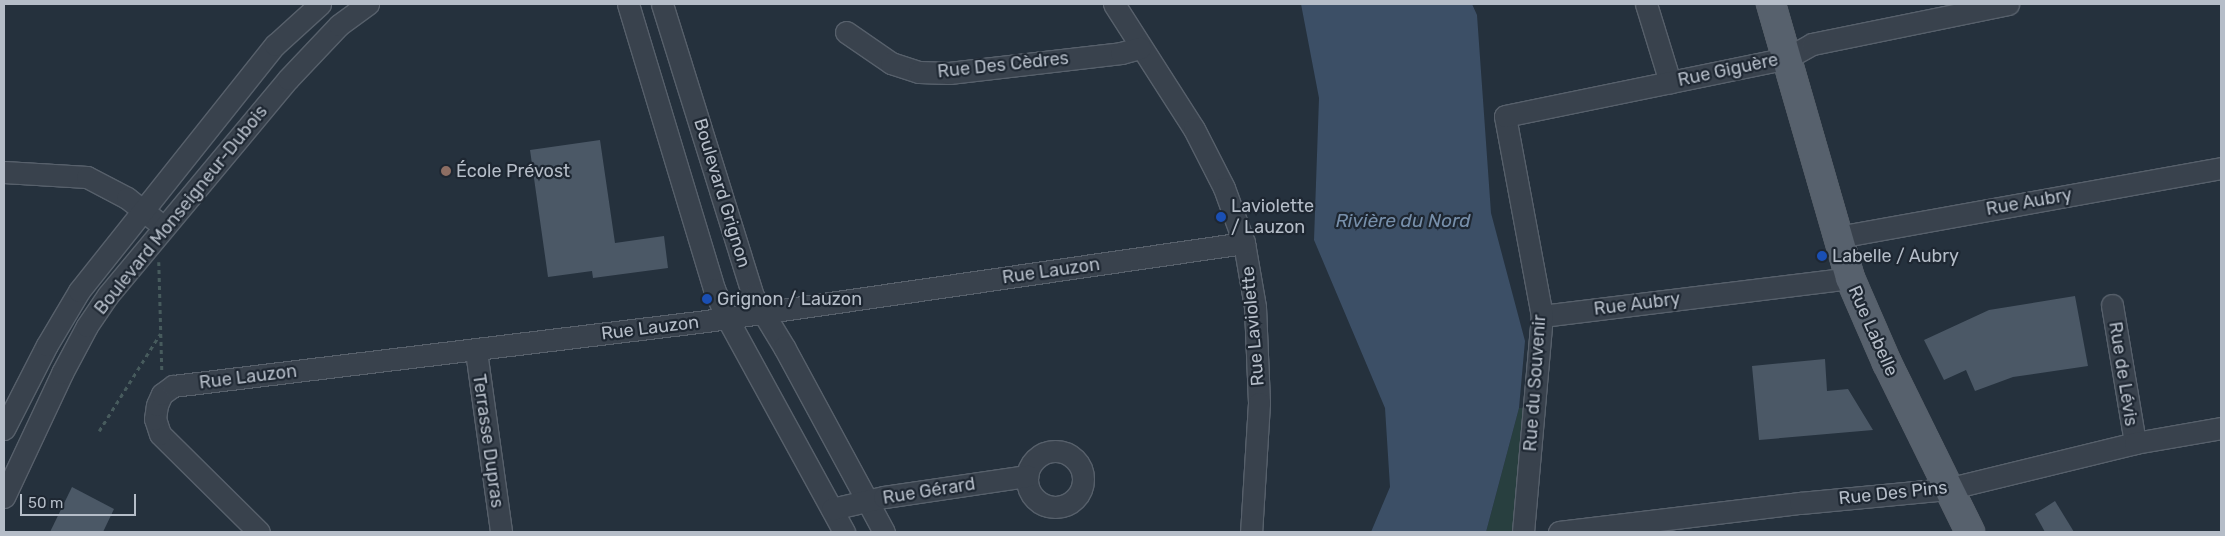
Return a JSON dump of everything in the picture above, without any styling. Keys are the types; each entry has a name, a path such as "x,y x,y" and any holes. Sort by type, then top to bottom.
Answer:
{"main road":[{"name":"Rue Labelle","path":"1771,4 1850,278 1886,363 1970,532"}],"street":[{"name":"Boulevard Monseigneur-Dubois","path":"4,429 47,345 79,291 144,212 275,45 320,4"},
{"name":"Boulevard Monseigneur-Dubois","path":"4,497 62,373 87,326 108,295 288,78 339,25 368,4"},
{"name":"Boulevard Grignon","path":"628,4 714,288 727,318 844,532"},
{"name":"Boulevard Grignon","path":"662,4 753,296 784,347 884,532"},
{"name":"Rue Laviolette","path":"1114,4 1140,48 1194,129 1224,188 1244,243 1255,307 1259,403 1251,532"},
{"path":"1646,4 1670,82"},
{"name":"Rue Giguère","path":"1505,116 1787,58 1812,44 2008,4"},
{"name":"Rue Des Cèdres","path":"846,32 892,63 919,72 949,73 1121,53 1140,48"},
{"name":"Rue du Souvenir","path":"1505,116 1542,316 1523,532"},
{"name":"Rue Aubry","path":"1838,237 2221,168"},
{"path":"4,172 87,177 127,198 165,228"},
{"name":"Rue Lauzon","path":"168,381 476,351 727,318 1244,243"},
{"name":"Rue Aubry","path":"1542,316 1850,278"},
{"name":"Rue de Lévis","path":"2112,305 2135,443"},
{"name":"Terrasse Dupras","path":"476,351 501,532"},
{"path":"168,381 157,405 155,419 160,434 259,532"},
{"name":"Rue Des Pins","path":"1560,532 1800,503 1947,489 2135,443 2221,428"},
{"name":"Rue Gérard","path":"832,509 868,501 1028,476"}],"path":[{"path":"159,259 160,333 168,381"},
{"path":"99,431 160,333"}],"green space":[{"path":"1519,408 1534,408 1523,532 1486,532"}],"water":[{"name":"Rivière du Nord","path":"1301,4 1472,4 1477,15 1491,213 1525,341 1519,408 1486,532 1371,532 1390,487 1385,408 1314,240 1319,98"}],"building":[{"path":"600,140 615,243 664,236 668,268 593,278 592,271 548,277 530,150"},
{"path":"2075,296 2088,366 2013,377 1975,391 1966,370 1944,380 1924,340 1989,310"},
{"path":"1825,359 1827,391 1848,389 1873,430 1759,440 1752,366"},
{"path":"72,487 114,509 103,532 50,532"},
{"path":"2055,501 2074,532 2045,532 2035,514"}],"place":[{"name":"École Prévost","path":"446,171"},
{"name":"Laviolette / Lauzon","path":"1221,217"},
{"name":"Labelle / Aubry","path":"1822,256"},
{"name":"Grignon / Lauzon","path":"707,299"}]}
